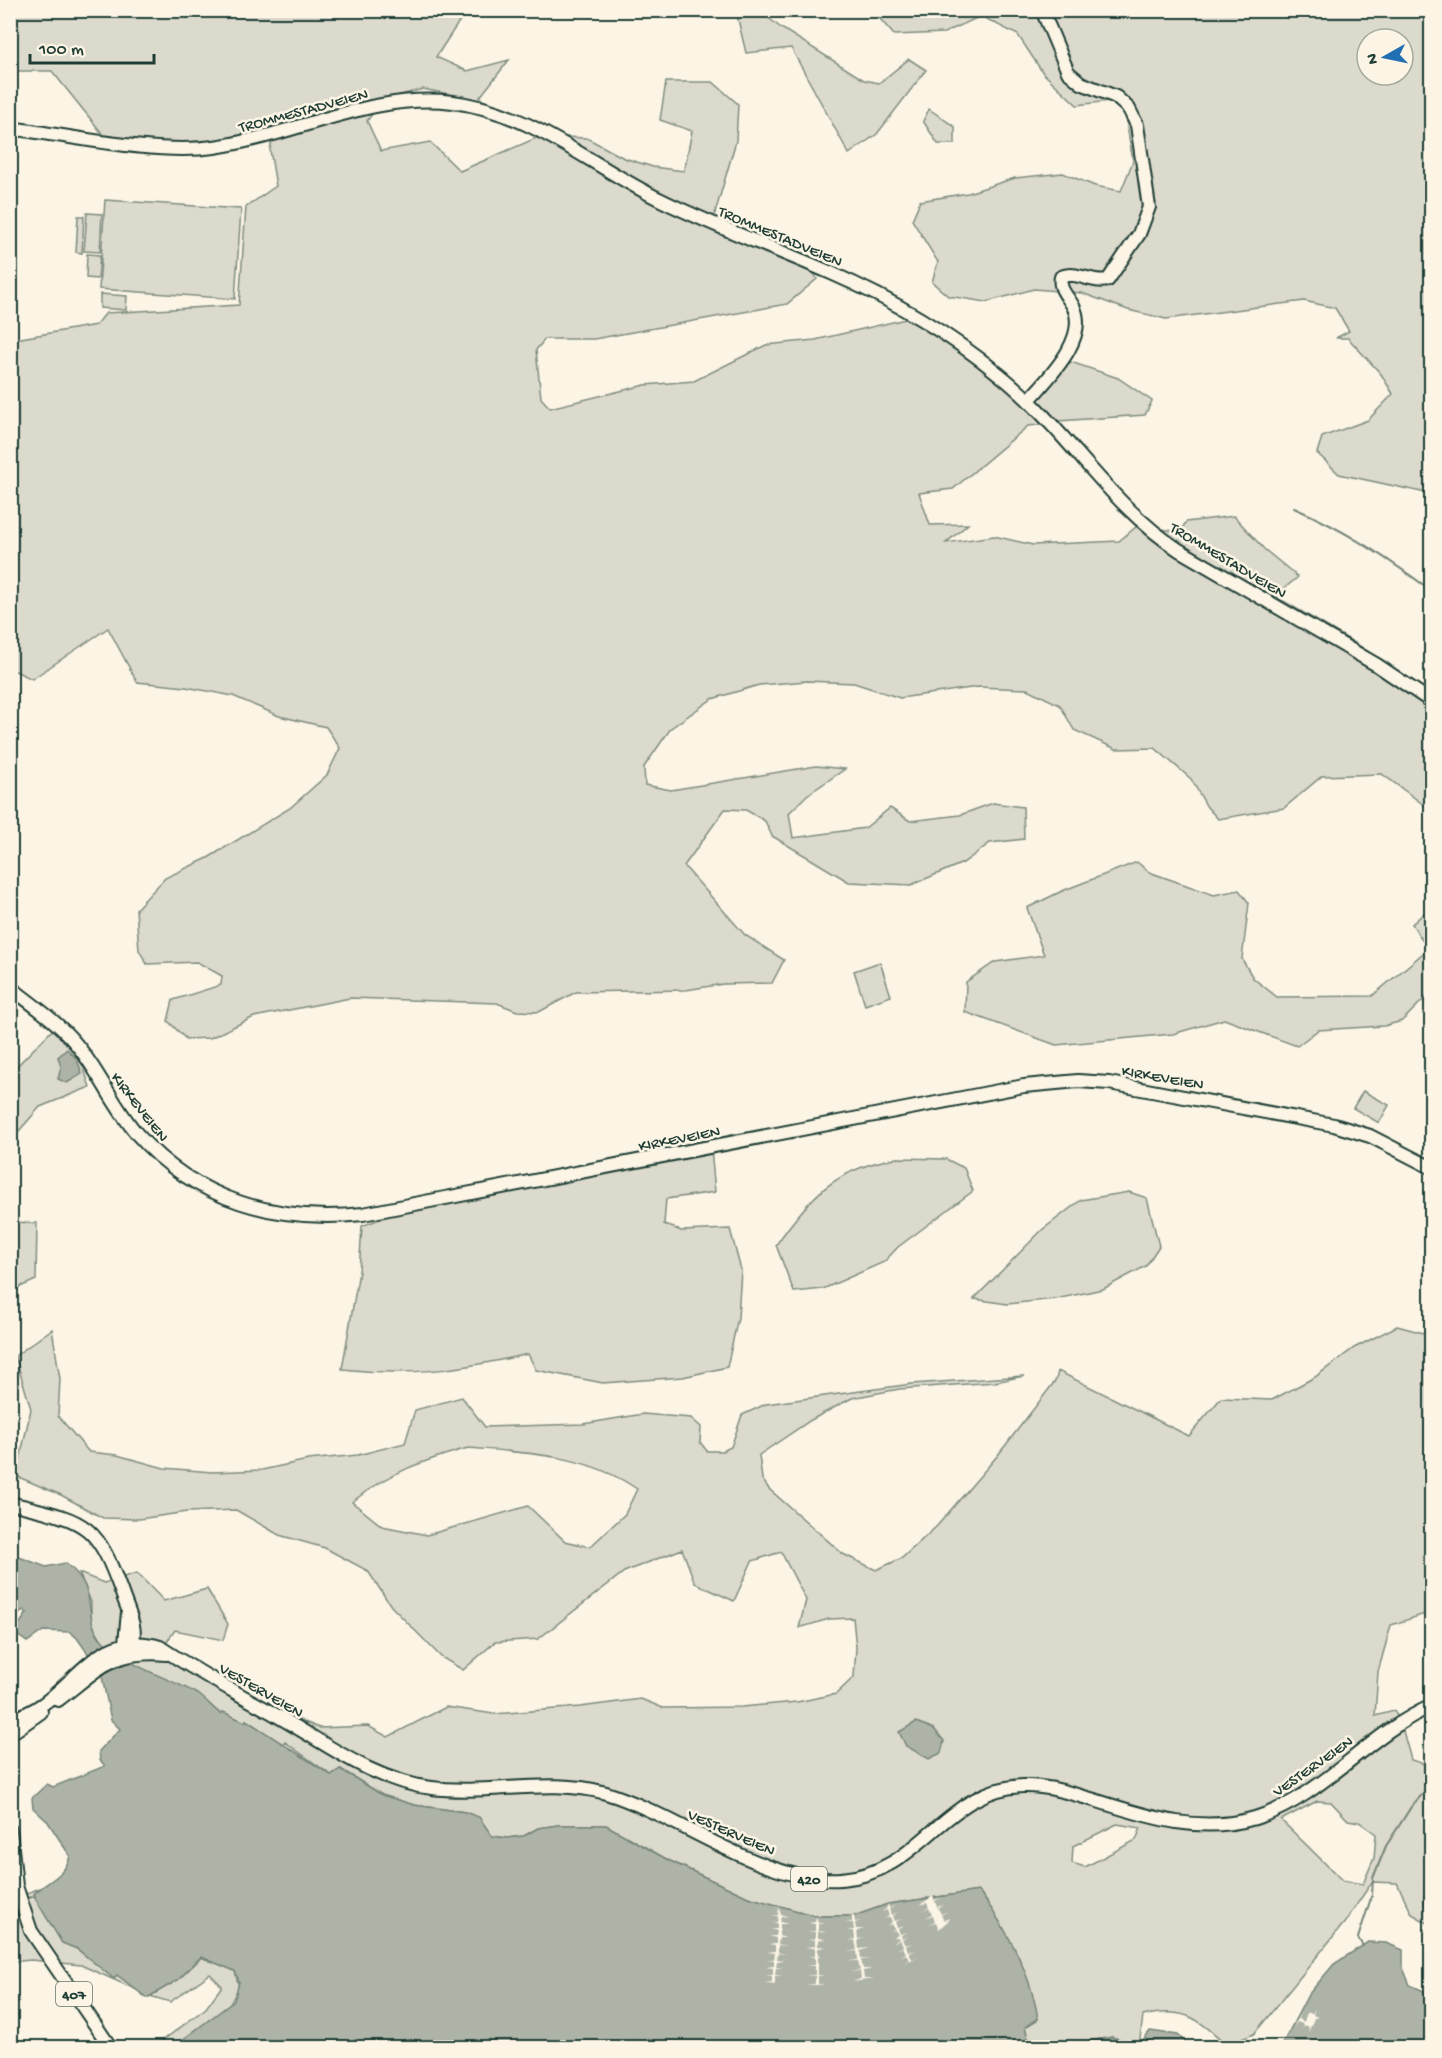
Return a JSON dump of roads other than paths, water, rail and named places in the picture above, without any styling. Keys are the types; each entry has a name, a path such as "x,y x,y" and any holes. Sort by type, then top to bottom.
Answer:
{"main road":[{"path":"1029,400 1054,369 1076,330 1076,313 1061,287 1061,277 1074,275 1098,281 1108,280 1139,234 1149,207 1134,116 1116,98 1071,76 1064,66 1042,10"},
{"name":"TROMMESTADVEIEN","path":"10,128 191,149 255,140 393,104 430,100 475,106 536,129 637,188 697,218 832,273 871,292 956,343 1029,400 1122,504 1148,529 1179,550 1377,665 1431,702"},
{"name":"KIRKEVEIEN","path":"10,987 76,1043 124,1116 156,1153 193,1180 227,1197 286,1215 324,1217 363,1214 1024,1086 1063,1082 1109,1083 1334,1125 1370,1136 1431,1168"},
{"path":"10,1503 75,1522 93,1533 107,1552 134,1624 126,1648 93,1666 33,1710 10,1719"},
{"name":"VESTERVEIEN","path":"126,1648 160,1647 339,1752 400,1782 459,1791 547,1788 604,1793 769,1866 817,1880 858,1876 891,1865 915,1848 952,1813 975,1798 1018,1786 1051,1788 1179,1824 1217,1826 1256,1818 1304,1794 1395,1726 1431,1706"},
{"path":"10,1734 93,1666"},
{"name":"407","path":"10,1830 16,1886 31,1931 111,2048"}],"waterway":[{"path":"1294,508 1365,545 1432,591"},
{"path":"1363,1946 1358,1938 1372,1895 1373,1878 1386,1846 1411,1807 1432,1783"},
{"path":"29,1898 35,1896"},
{"path":"10,1921 15,1911"}]}
